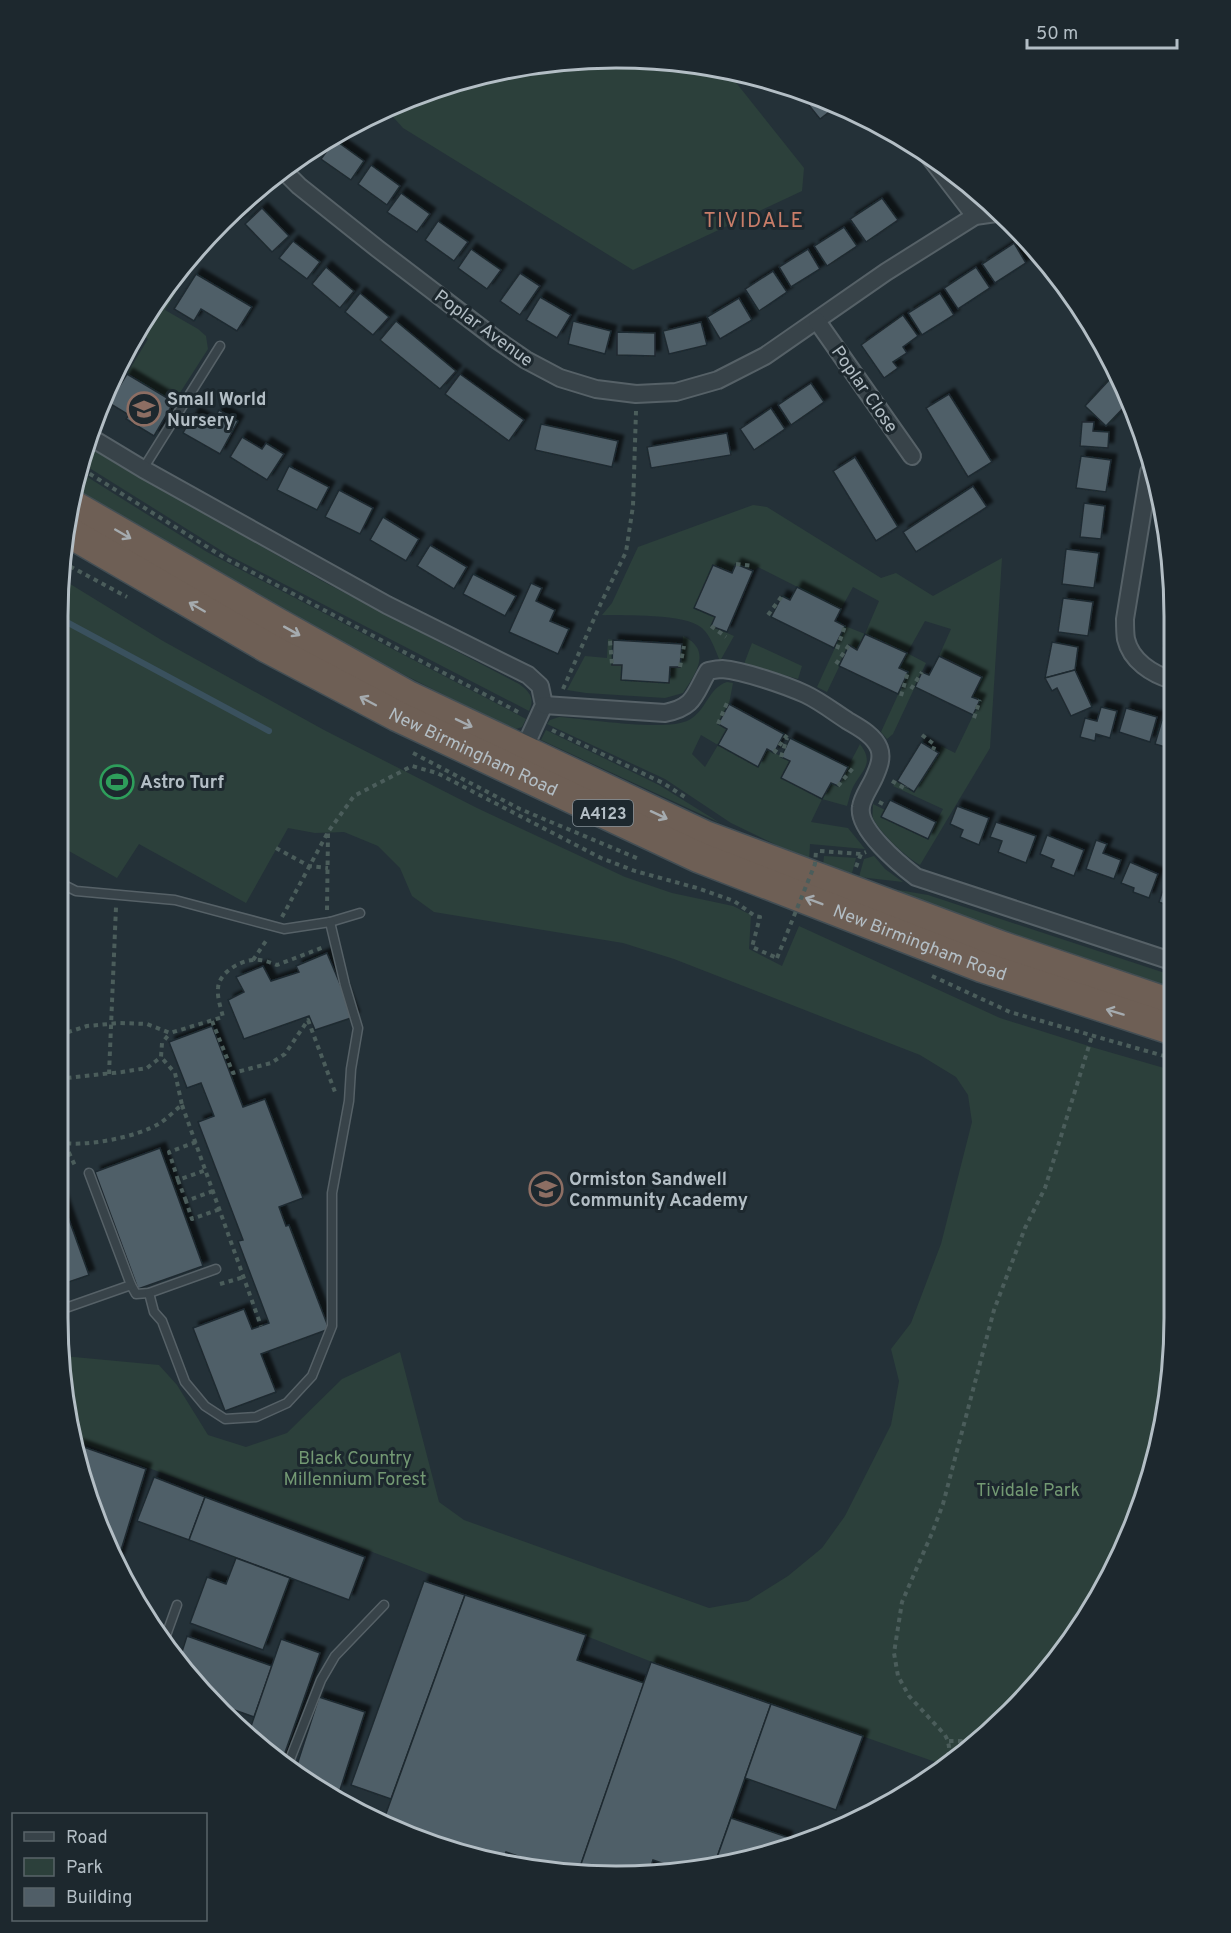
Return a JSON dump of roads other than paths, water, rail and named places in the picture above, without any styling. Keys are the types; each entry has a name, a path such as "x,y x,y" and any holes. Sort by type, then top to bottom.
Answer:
{"highway":[{"name":"New Birmingham Road","path":"78,508 408,696 705,836 1003,947 1164,1002"},
{"name":"New Birmingham Road","path":"74,535 268,648 397,716 698,857 982,967 1164,1027"}],"street":[{"name":"Poplar Avenue","path":"289,176 378,249 526,360 560,378 596,389 636,394 676,392 718,380 765,356 886,272 975,216 989,214"},
{"path":"947,179 975,216"},
{"name":"Poplar Close","path":"817,321 912,456"},
{"path":"96,441 387,605 528,675 540,686 550,706 664,713 689,704 708,671 720,669 762,679 804,694 862,729 874,739 879,747 881,758 879,768 861,806 860,815 864,825 884,848 916,877 1164,959"},
{"path":"1147,483 1125,619 1126,639 1132,653 1144,667 1164,677"},
{"name":"New Birmingham Road","path":"523,752 537,722 550,706"}],"lane":[{"path":"143,469 220,346"},
{"path":"68,888 76,891 175,900 284,929 360,913"},
{"path":"148,1293 154,1312 162,1321 185,1382 205,1406 225,1419 256,1417 287,1403 312,1376 332,1326 332,1193 350,1101 351,1069 358,1028 328,920"},
{"path":"89,1173 136,1294 148,1293 216,1269"},
{"path":"68,1307 131,1285"},
{"path":"167,1632 177,1605"},
{"path":"290,1758 321,1680 335,1656 384,1605"}],"waterway":[{"path":"68,623 269,731"}],"place":[{"name":"Small World Nursery","path":"144,409"},
{"name":"Astro Turf","path":"117,782"},
{"name":"Ormiston Sandwell Community Academy","path":"546,1189"}],"district":[{"name":"TIVIDALE","path":"754,220"}],"park label":[{"name":"Black Country Millennium Forest","path":"355,1468"},
{"name":"Tividale Park","path":"1028,1490"}]}
